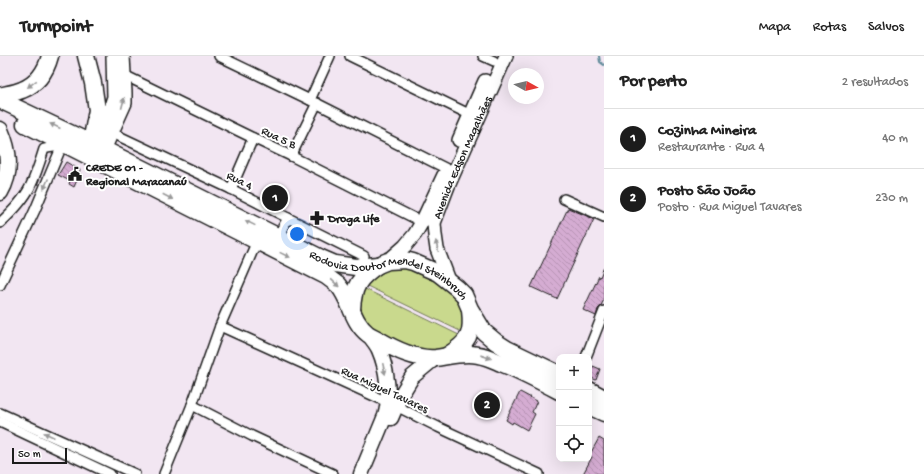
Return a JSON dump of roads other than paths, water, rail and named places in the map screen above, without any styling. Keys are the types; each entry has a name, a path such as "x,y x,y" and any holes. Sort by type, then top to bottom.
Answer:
{"highway":[{"path":"0,96 22,90 33,84 45,69 50,56"},
{"path":"86,56 93,83 97,110 92,144"},
{"name":"Rodovia Doutor Mendel Steinbruch","path":"0,100 92,144 105,157 257,241 326,276 338,286 356,319 368,334 403,352 417,357 426,358 464,354 479,355 516,369 557,390"},
{"name":"Rodovia Doutor Mendel Steinbruch","path":"0,112 105,157 278,236 335,264 356,267 405,260 438,273 464,295 484,332 507,349 556,373"},
{"path":"0,130 5,142 8,157 7,174 0,192"},
{"path":"352,310 352,298 358,283 366,274 383,263"},
{"path":"441,357 464,344 468,338 471,325 470,308"},
{"path":"592,392 604,398"},
{"path":"592,407 604,413"}],"main road":[{"path":"368,334 379,350 392,405 368,474"},
{"path":"361,474 388,409 401,395 412,377 441,357"}],"street":[{"path":"0,222 15,209 26,194 44,149 51,147 59,148 96,164 105,157 108,114 114,97 113,56"},
{"path":"92,144 99,141 108,130 125,103 123,56"},
{"path":"219,56 313,101 447,169"},
{"path":"291,156 330,56"},
{"path":"350,56 474,117"},
{"name":"Avenida Edson Magalhães","path":"450,283 437,249 434,223 495,57"},
{"name":"Rua 5 B","path":"124,75 291,156 422,222"},
{"name":"Avenida Edson Magalhães","path":"383,263 404,246 422,222 474,117"},
{"name":"Rua 4","path":"108,130 231,189 364,256"},
{"path":"231,189 253,138"},
{"path":"0,285 35,210 59,148"},
{"path":"564,199 604,217"},
{"path":"278,236 288,218"},
{"path":"164,474 192,405 220,326 257,241"},
{"path":"587,354 604,311"},
{"name":"Rua Miguel Tavares","path":"220,326 539,474"},
{"path":"192,405 252,436 333,474"},
{"path":"0,413 135,474"},
{"path":"0,422 110,474"},
{"path":"90,465 94,455"}],"waterway":[{"path":"599,56 600,62 604,65"}],"place":[{"name":"CREDE 01 - Regional Maracanaú","path":"75,174"},
{"name":"Cozinha Mineira","path":"275,198"},
{"name":"Droga Life","path":"317,218"},
{"name":"Posto São João","path":"487,405"}]}
